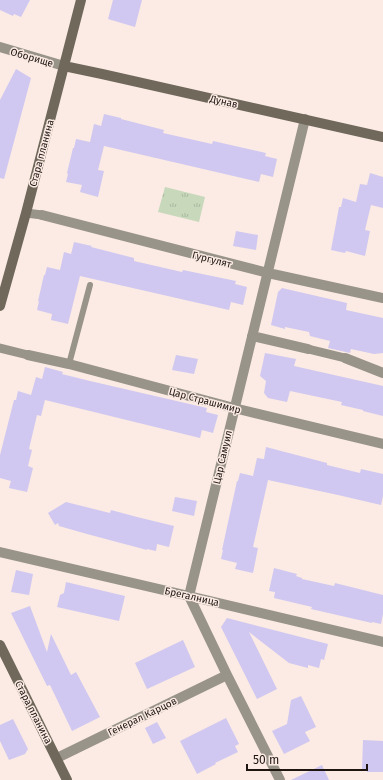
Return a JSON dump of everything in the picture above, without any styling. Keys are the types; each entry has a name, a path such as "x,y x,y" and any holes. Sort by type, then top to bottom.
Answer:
{"main road":[{"name":"Стара планина","path":"0,306 26,213 80,0"},
{"name":"Дунав","path":"64,66 383,137"},
{"name":"Стара планина","path":"0,645 68,780"}],"street":[{"name":"Оборище","path":"0,47 64,66"},
{"name":"Цар Самуил","path":"189,596 305,119"},
{"path":"26,213 42,216"},
{"name":"Гургулят","path":"42,216 268,273 383,298"},
{"path":"252,336 345,358 383,372"},
{"path":"0,348 28,355"},
{"name":"Цар Страшимир","path":"28,355 69,364 234,408 383,444"},
{"name":"Брегалница","path":"0,552 383,642"},
{"path":"189,596 280,780"},
{"name":"Генерал Карцов","path":"57,758 227,675"}],"lane":[{"path":"69,364 90,284"}],"green space":[{"path":"165,187 205,197 199,222 158,212"}],"building":[{"path":"0,0 30,0 21,17 14,14 13,16 0,10"},
{"path":"113,0 142,0 135,27 108,19"},
{"path":"16,69 31,78 4,179 0,178 0,100"},
{"path":"104,114 164,130 163,133 212,144 213,141 266,153 265,156 277,159 273,177 261,174 259,182 104,146 98,170 104,171 98,197 80,192 82,185 66,182 73,148 76,139 90,142 94,124 101,126"},
{"path":"370,173 383,177 383,208 371,205 365,230 370,231 365,256 346,251 345,253 331,250 339,207 341,207 343,198 356,202 360,184 367,185"},
{"path":"236,231 258,235 256,250 233,246"},
{"path":"74,242 134,258 134,261 182,272 183,270 236,281 235,284 247,287 243,305 231,302 229,310 80,276 68,324 51,320 52,314 37,310 44,275 47,267 60,270 64,252 71,254"},
{"path":"282,288 347,303 346,310 383,318 383,353 374,354 351,349 350,353 328,348 330,341 310,336 309,332 285,327 285,329 271,325 278,292"},
{"path":"265,353 296,359 294,366 383,386 383,416 341,405 342,402 290,391 287,402 268,398 264,393 266,381 260,376"},
{"path":"176,355 198,359 194,374 172,370"},
{"path":"45,367 63,372 62,374 207,408 206,412 218,415 213,433 202,430 200,438 45,400 41,416 37,415 29,449 32,450 28,466 33,468 27,492 9,488 11,481 0,478 0,455 14,400 16,400 18,391 31,395 36,377 42,379"},
{"path":"266,447 360,473 361,469 383,474 383,496 381,505 268,480 253,547 258,548 253,573 235,569 237,563 221,559 237,481 240,473 253,476 257,458 264,459"},
{"path":"175,497 197,501 194,516 172,511"},
{"path":"66,502 110,513 111,510 174,526 169,547 157,544 156,551 147,550 59,526 58,523 55,525 48,513"},
{"path":"274,568 297,574 296,576 302,579 334,586 335,583 383,595 383,614 381,624 311,609 312,607 274,598 275,592 269,591"},
{"path":"16,570 33,574 29,595 11,592"},
{"path":"66,582 125,596 119,621 57,607 60,595 64,593"},
{"path":"30,606 47,652 51,634 71,675 76,672 100,717 72,731 50,685 47,686 11,613"},
{"path":"227,618 328,644 324,660 321,659 319,668 308,665 308,668 289,663 249,632 277,689 257,699 221,627"},
{"path":"183,640 195,667 147,689 135,663"},
{"path":"301,696 316,727 305,732 310,741 284,754 272,731 287,724 291,700"},
{"path":"226,718 239,744 235,746 238,752 197,774 180,741"},
{"path":"13,719 28,749 25,754 9,760 0,741 0,725"},
{"path":"157,722 166,738 153,744 145,728"},
{"path":"363,740 383,741 383,772 367,772 367,770 362,770"},
{"path":"322,765 329,780 291,780"}]}
